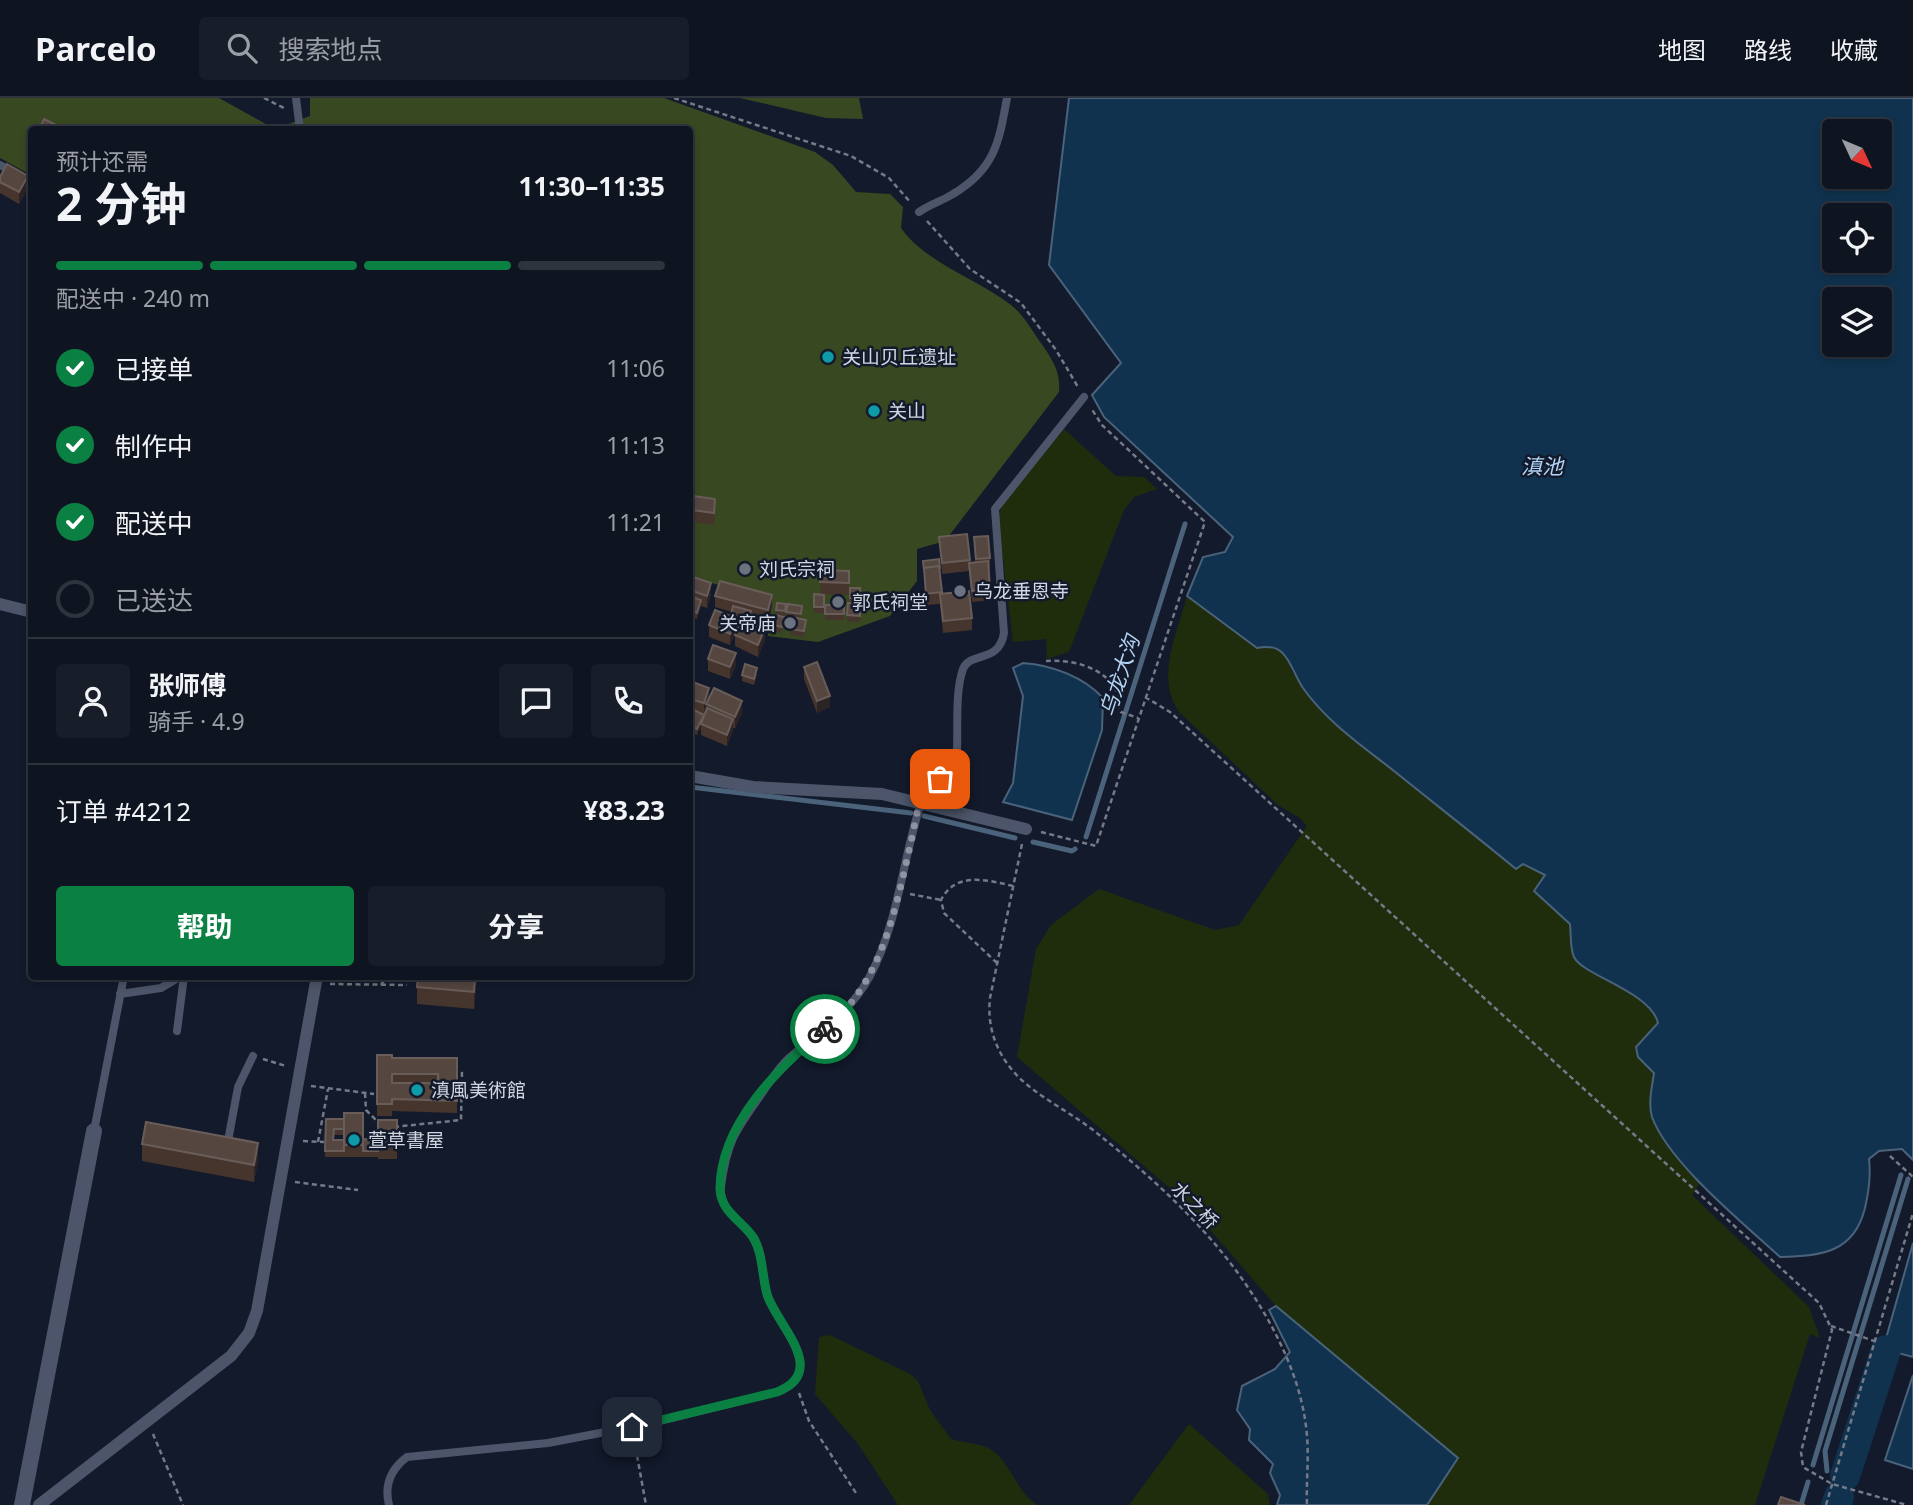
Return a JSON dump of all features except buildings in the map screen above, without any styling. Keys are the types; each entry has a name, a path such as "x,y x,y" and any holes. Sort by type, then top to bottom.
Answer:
{"street":[{"path":"0,604 28,611"},
{"path":"693,777 753,787 861,790 1026,829"},
{"path":"39,1505 231,1356 250,1333 257,1311 316,980"},
{"path":"22,1505 94,1131"}],"lane":[{"path":"296,98 300,126"},
{"path":"919,212 933,202 953,194 992,159 1007,98"},
{"path":"0,165 28,180"},
{"path":"946,808 962,672 971,660 993,653 999,647 1004,633 995,509 1084,397"},
{"path":"389,1505 388,1481 399,1464 407,1458 548,1443 632,1427 777,1392 793,1382 799,1367 792,1336 768,1297 753,1237 724,1203 720,1190 728,1147 744,1116 775,1074 836,1020 869,978 900,892 920,803 929,783 940,779 951,782"},
{"path":"94,1131 123,980"},
{"path":"120,994 161,988 175,980"},
{"path":"177,1031 182,980"},
{"path":"215,1138 228,1141 238,1087 253,1056"}],"path":[{"path":"264,98 288,110 298,110"},
{"path":"674,98 851,156 889,178 970,269 1021,303 1056,350 1102,425 1205,522 1096,846 1026,829"},
{"path":"1046,661 1079,662 1101,675 1118,695 1121,712 1138,718"},
{"path":"1145,697 1170,712 1819,1303 1831,1326 1830,1345 1801,1462 1808,1471 1832,1484 1907,1505"},
{"name":"水之桥","path":"1026,829 994,977 989,1007 990,1028 1013,1071 1098,1134 1183,1211 1234,1268 1262,1310 1290,1366 1304,1412 1307,1438 1307,1505"},
{"path":"997,962 944,913 941,900 950,887 973,879 1013,886"},
{"path":"900,892 941,900"},
{"path":"325,980 380,986 407,985"},
{"path":"380,986 384,980"},
{"path":"253,1056 282,1064"},
{"path":"365,1093 369,1115 385,1127 461,1120 462,1071"},
{"path":"297,1084 374,1094"},
{"path":"318,1142 328,1090"},
{"path":"287,1139 324,1142"},
{"path":"1890,1156 1913,1177"},
{"path":"281,1180 358,1190"},
{"path":"1826,1505 1877,1342 1913,1213"},
{"path":"1831,1326 1877,1342"},
{"path":"793,1382 809,1421 856,1493"},
{"path":"144,1424 154,1434 183,1505"},
{"path":"632,1427 646,1505"}],"green space":[{"path":"0,98 219,98 270,126 28,126 28,173 0,158"},
{"path":"310,98 664,98 815,152 833,165 856,192 890,194 903,207 901,228 912,241 938,261 997,295 1019,313 1052,360 1059,378 1059,392 945,541 917,549 917,581 890,616 818,642 768,636 772,600 693,578 693,126 283,126 310,116"},
{"path":"740,98 859,98 863,119 826,118"},
{"path":"1064,429 1116,476 1144,477 1157,489 1134,497 1124,510 1069,652 1047,659 1046,639 1013,642 998,518 1002,506"},
{"path":"1187,596 1257,647 1271,646 1280,650 1292,672 1516,868 1523,864 1546,875 1534,892 1570,924 1574,957 1590,971 1643,1002 1653,1012 1658,1023 1636,1047 1638,1057 1654,1073 1650,1106 1678,1157 1700,1183 1692,1195 1809,1307 1820,1338 1810,1334 1755,1505 1427,1505 1457,1458 1276,1306 1186,1202 1017,1057 1036,949 1051,925 1099,889 1215,930 1239,925 1307,826 1300,818 1278,805 1179,712 1172,699 1168,670 1170,655"},
{"path":"830,1335 910,1374 918,1381 930,1410 951,1439 993,1451 1025,1494 1038,1505 898,1505 858,1444 815,1394 819,1337"},
{"path":"1189,1424 1268,1494 1270,1505 1129,1505"}],"water":[{"name":"滇池","path":"1069,98 1913,98 1913,1160 1902,1149 1879,1151 1869,1159 1865,1208 1853,1235 1844,1243 1822,1253 1780,1257 1708,1192 1674,1154 1652,1117 1650,1101 1654,1073 1638,1057 1636,1047 1658,1023 1653,1012 1643,1002 1590,971 1574,957 1570,924 1534,891 1545,875 1523,864 1516,869 1345,733 1312,700 1281,652 1275,648 1257,648 1187,596 1203,557 1225,552 1233,537 1104,417 1092,395 1121,363 1049,265"},
{"path":"1023,663 1067,673 1087,684 1103,698 1102,730 1072,820 1003,802 1013,783 1023,696 1013,668"},
{"path":"1913,1243 1913,1357 1883,1349"},
{"path":"1276,1306 1458,1458 1427,1505 1277,1505 1280,1495 1270,1473 1273,1464 1249,1440 1250,1429 1237,1410 1242,1386 1275,1369 1290,1352 1269,1310"},
{"path":"1913,1375 1913,1469 1885,1460"}],"waterway":[{"name":"乌龙大沟","path":"1086,837 1185,524"},
{"name":"乌龙大沟","path":"693,787 911,813"},
{"name":"乌龙大沟","path":"924,816 1015,838"},
{"name":"乌龙大沟","path":"1033,842 1072,851 1075,849"},
{"path":"1813,1465 1901,1175"},
{"path":"1827,1471 1825,1451 1908,1179"},
{"path":"1845,1476 1886,1350"},
{"path":"1801,1505 1808,1482"},
{"path":"1836,1505 1839,1497"}],"way so far":[{"path":"825,1029 854,1000 878,959 900,892 920,803 929,783 940,779"}],"place":[{"name":"关山贝丘遗址","path":"828,357"},
{"name":"关山","path":"874,411"},
{"name":"刘氏宗祠","path":"745,569"},
{"name":"乌龙垂恩寺","path":"960,591"},
{"name":"郭氏祠堂","path":"838,602"},
{"name":"关帝庙","path":"790,623"},
{"name":"滇風美術館","path":"417,1090"},
{"name":"萱草書屋","path":"354,1140"}],"route":[{"path":"632,1427 777,1392 789,1387 797,1377 798,1353 792,1336 768,1297 753,1237 730,1214 720,1190 733,1132 775,1074 825,1029"}]}
